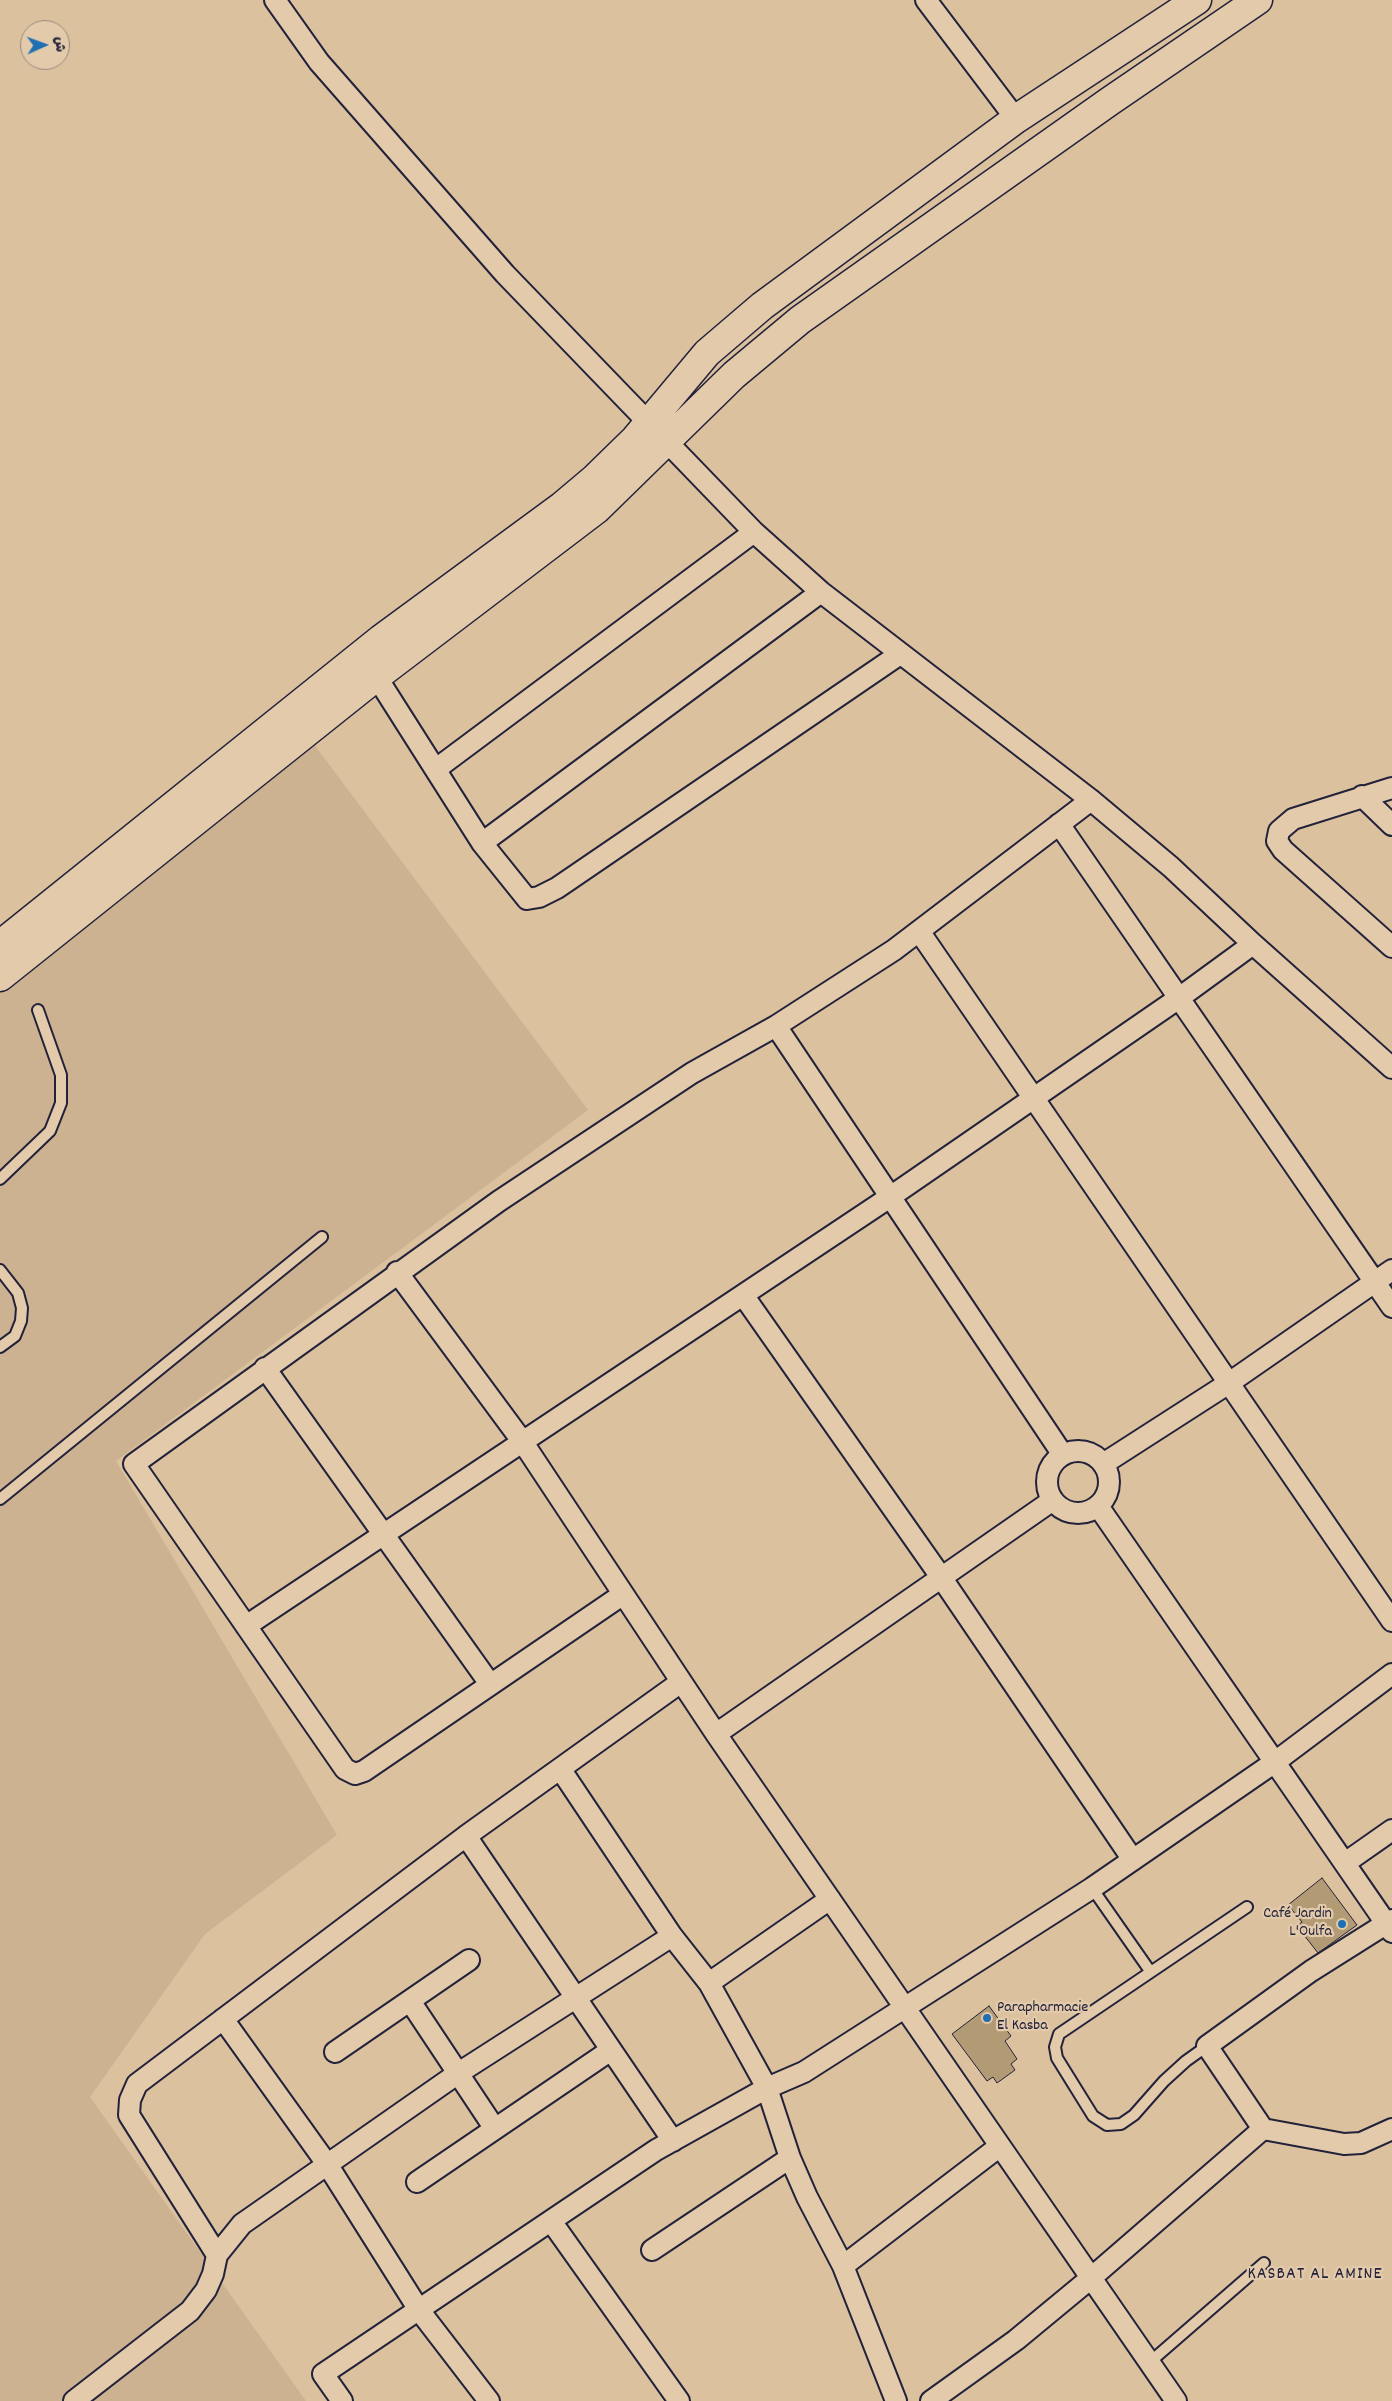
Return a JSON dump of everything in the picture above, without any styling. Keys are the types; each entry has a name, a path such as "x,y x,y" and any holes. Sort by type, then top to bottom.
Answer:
{"street":[{"path":"275,0 319,62 505,274 754,532 821,592 1091,800 1171,867 1253,944 1392,1068"},
{"path":"926,0 1016,119"},
{"path":"0,945 362,654 562,506 608,467 635,440 707,353 726,335 785,288 1016,119 1198,0"},
{"path":"0,977 376,676 597,510 734,375 800,320 1110,101 1258,0"},
{"path":"436,769 754,532"},
{"path":"482,843 821,592"},
{"path":"362,654 482,843 528,899 539,897 557,888 900,654"},
{"path":"1392,788 1292,819 1279,831 1277,841 1283,850 1392,947"},
{"path":"1362,796 1392,825"},
{"path":"622,1595 364,1771 355,1774 345,1769 134,1464 397,1272 499,1201 692,1073 776,1026 894,950 1091,800"},
{"path":"1059,824 1392,1307"},
{"path":"919,931 1392,1621"},
{"path":"246,1626 890,1196 1179,998 1253,944"},
{"path":"776,1026 1063,1455"},
{"path":"1103,1464 1229,1383 1392,1270"},
{"path":"397,1272 522,1441 622,1595 716,1734 1176,2401"},
{"path":"743,1295 941,1578 1133,1860"},
{"path":"266,1368 382,1535 490,1684"},
{"path":"1080,1451 1097,1457 1103,1464 1109,1481 1104,1499 1098,1506 1090,1511 1079,1513 1060,1507 1053,1500 1048,1485 1050,1470 1063,1455 1080,1451"},
{"path":"716,1734 1053,1500"},
{"path":"1098,1506 1344,1863 1390,1925 1311,1971 1207,2046 1262,2129 1344,2144 1361,2143 1392,2129"},
{"path":"342,2401 323,2374 673,2141 767,2088 804,2072 1092,1888 1275,1762 1392,1674"},
{"path":"217,2255 129,2115 130,2100 137,2084 466,1836 561,1770 681,1682"},
{"path":"561,1770 672,1936 709,1983 767,2088 790,2158 807,2197 843,2266 896,2401"},
{"path":"1344,1863 1392,1830"},
{"path":"466,1836 673,2141"},
{"path":"709,1983 830,1899"},
{"path":"74,2401 190,2311 206,2290 213,2274 217,2255 242,2224 457,2074 672,1936"},
{"path":"335,2052 469,1960"},
{"path":"410,2001 495,2130"},
{"path":"223,2019 326,2164 419,2310 489,2401"},
{"path":"417,2182 611,2050"},
{"path":"931,2401 1016,2340 1091,2278 1262,2129"},
{"path":"843,2266 1000,2146"},
{"path":"652,2250 790,2158"},
{"path":"551,2221 675,2400"}],"lane":[{"path":"0,1178 50,1131 61,1103 61,1075 38,1010"},
{"path":"0,1499 322,1237"},
{"path":"0,1270 18,1293 22,1308 15,1336 0,1348"},
{"path":"1092,1888 1150,1971"},
{"path":"1207,2046 1186,2061 1164,2081 1134,2115 1121,2124 1107,2125 1093,2116 1057,2058 1055,2047 1059,2034 1247,1906"},
{"path":"1150,2362 1264,2264"}],"shaded area":[{"path":"301,727 588,1110 116,1461 337,1835 205,1934 90,2097 306,2401 0,2401 0,975"}],"building":[{"path":"1322,1878 1357,1925 1318,1953 1297,1926 1302,1922 1288,1905"},
{"path":"989,2006 1011,2036 1005,2041 1017,2059 1011,2064 1015,2070 997,2083 993,2077 987,2081 952,2034"}],"place":[{"name":"Café Jardin L'Oulfa","path":"1342,1924"},
{"name":"Parapharmacie El Kasba","path":"987,2018"}],"district":[{"name":"KASBAT AL AMINE","path":"1315,2276"}]}
